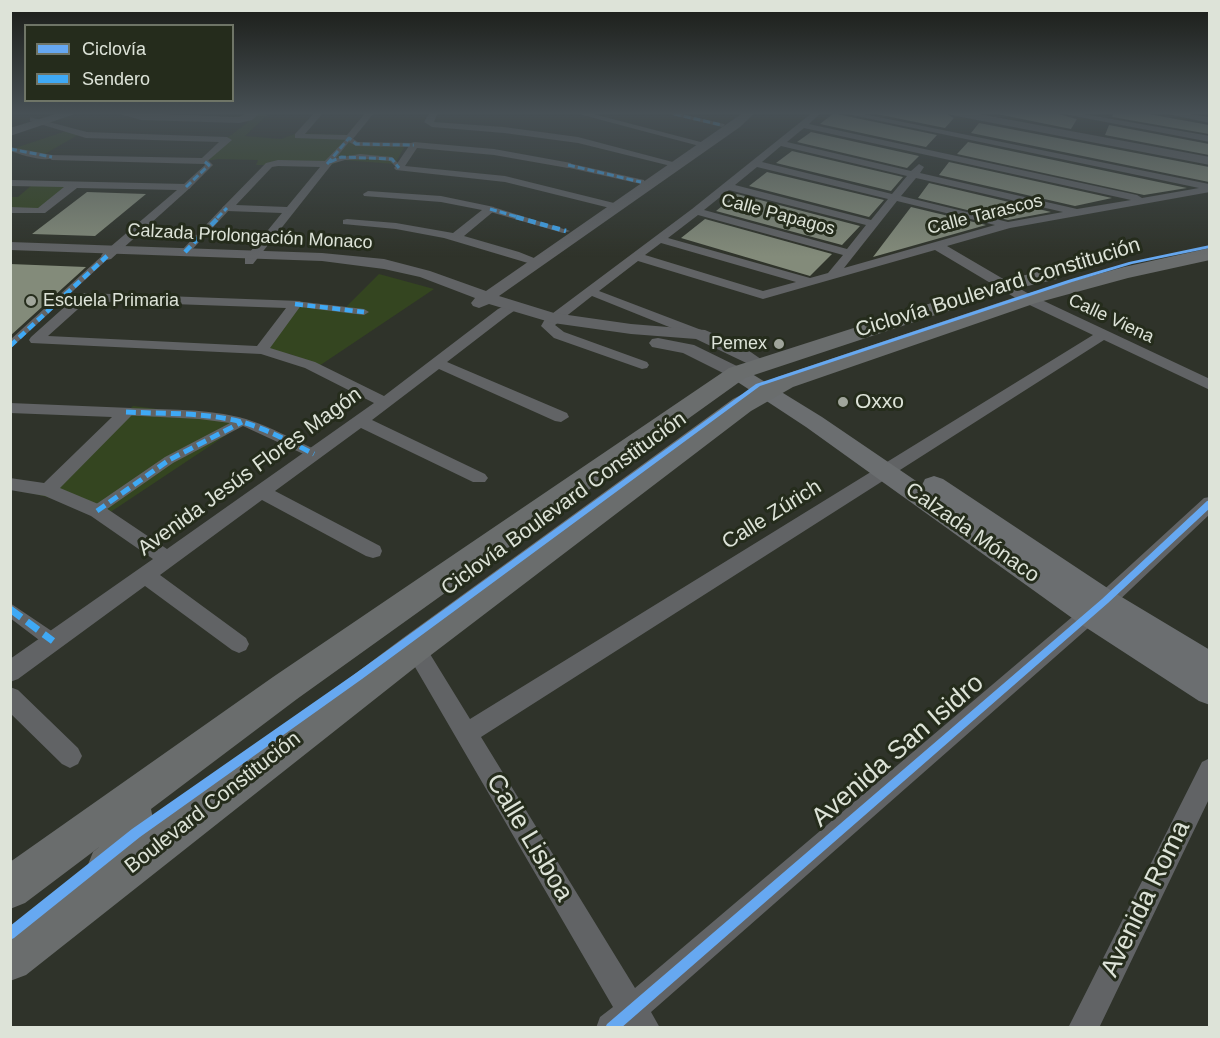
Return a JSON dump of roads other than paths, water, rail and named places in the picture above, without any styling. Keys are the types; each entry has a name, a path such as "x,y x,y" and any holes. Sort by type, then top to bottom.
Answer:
{"main road":[{"name":"Boulevard Constitución","path":"10,888 285,688 715,386 762,377 1017,293 1161,249 1209,238"},
{"path":"1124,273 1171,258 1170,254 1161,249"},
{"name":"Boulevard Constitución","path":"1017,293 1209,254"},
{"name":"Boulevard Constitución","path":"10,959 415,648 742,405 762,377"},
{"name":"Calzada Mónaco","path":"762,377 1097,607 1209,691"},
{"name":"Calzada Mónaco","path":"1097,607 1209,666"},
{"path":"10,950 126,852 136,833 130,802"}],"street":[{"path":"13,342 208,165 204,161 183,160"},
{"path":"252,258 330,160"},
{"path":"185,252 266,166 278,163 327,164 334,160"},
{"path":"393,160 399,168 546,181 613,206"},
{"path":"399,168 404,160"},
{"path":"542,160 641,182"},
{"path":"658,160 674,164"},
{"path":"476,297 679,160"},
{"path":"642,365 559,335 551,322 758,160"},
{"path":"855,160 1079,212"},
{"path":"834,273 924,160"},
{"path":"964,160 1147,200"},
{"path":"1075,160 1209,188"},
{"path":"532,260 566,231 613,206 641,182 674,164"},
{"path":"754,164 1009,225"},
{"path":"546,181 568,165"},
{"path":"10,183 186,187"},
{"path":"10,210 41,211 75,184"},
{"path":"727,186 874,224"},
{"name":"Calle Tarascos","path":"636,256 763,295 1009,225 1209,188"},
{"path":"368,194 373,208 406,227 457,236 532,260"},
{"path":"347,222 373,208 441,199 490,209 566,231"},
{"path":"227,208 291,210"},
{"path":"457,236 490,209"},
{"name":"Calle Papagos","path":"696,211 850,253"},
{"path":"659,239 807,281"},
{"name":"Calle Viena","path":"936,245 1017,293 1209,385"},
{"name":"Calzada Prolongación Monaco","path":"10,246 110,253 252,258"},
{"name":"Calzada Prolongación Monaco","path":"10,253 185,252 362,269 476,297 551,322 688,349 762,377"},
{"path":"589,291 699,334"},
{"path":"364,312 295,304 84,297 36,340 261,350 288,355 385,402"},
{"path":"261,350 295,304"},
{"name":"Avenida Jesús Flores Magón","path":"10,672 360,421 508,309"},
{"name":"Calzada Prolongación Monaco","path":"551,322 699,334 736,350 762,377"},
{"name":"Calle Zúrich","path":"466,734 1103,335"},
{"path":"438,363 561,417"},
{"path":"10,408 213,416 242,422 277,435 314,454"},
{"path":"48,490 126,412"},
{"path":"360,421 479,478"},
{"path":"97,511 169,460 242,422"},
{"path":"10,484 48,490 97,511 168,559"},
{"path":"262,492 373,551"},
{"name":"Avenida San Isidro","path":"611,1028 638,1019 1209,504"},
{"path":"145,575 239,644"},
{"path":"10,609 53,641"},
{"name":"Calle Lisboa","path":"415,648 638,1019"},
{"path":"10,698 70,756"},
{"name":"Avenida Roma","path":"1083,1028 1209,771"}],"place":[{"name":"Escuela Primaria","path":"31,301"},
{"name":"Pemex","path":"779,344"},
{"name":"Oxxo","path":"843,402"}]}
